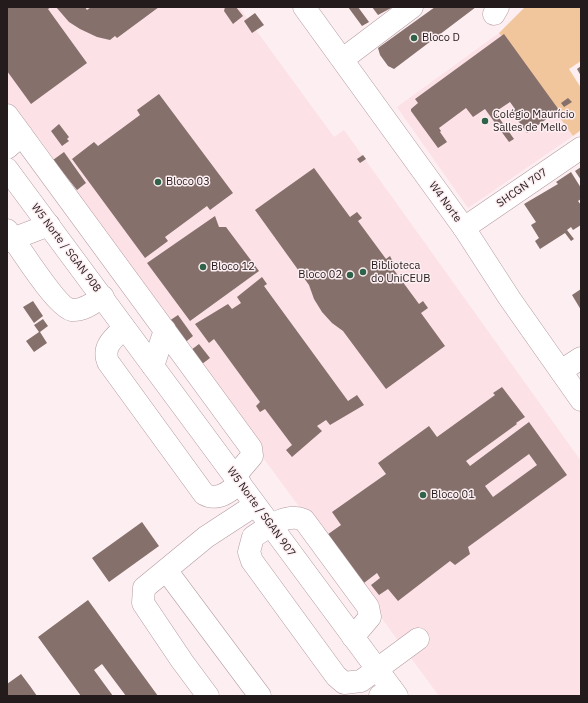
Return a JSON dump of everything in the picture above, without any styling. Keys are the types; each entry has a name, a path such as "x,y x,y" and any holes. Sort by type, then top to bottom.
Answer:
{"main road":[{"name":"W4 Norte","path":"304,7 464,228 581,400"},
{"path":"343,59 412,7"},
{"path":"7,114 14,141 165,330 252,450 252,456 238,479 222,496 214,498 204,494 108,362 105,355 108,344 124,328"},
{"name":"SHCGN 707","path":"464,228 581,148"},
{"name":"W5 Norte / SGAN 908","path":"7,169 104,298 124,328"},
{"path":"49,225 9,236 54,296 64,306 73,310 84,308 104,298"},
{"name":"W5 Norte / SGAN 907","path":"124,328 238,479 378,670 389,693"},
{"path":"155,369 165,330"},
{"path":"155,369 180,351"},
{"path":"561,371 581,358"},
{"path":"208,696 143,603 144,588 206,538 256,505"},
{"path":"353,636 370,617 368,606 304,520 292,518 271,525 253,537 248,552 252,561 327,663 344,683 361,681 378,670 418,639"},
{"path":"166,570 260,696"}],"shaded area":[{"path":"7,7 239,7 334,137 344,130 581,461 581,696 439,696 151,306 39,138 36,138 7,109"},
{"path":"525,7 581,7 581,61 569,69 581,88 581,130 573,136 499,33"},
{"name":"Colégio Maurício Salles de Mello","path":"499,33 573,136 468,208 397,107"}],"building":[{"path":"7,7 51,7 48,9 87,63 31,104 7,71"},
{"path":"56,7 85,7 87,10 91,7 159,7 117,38 115,36 110,40 97,37 80,29 69,22"},
{"path":"225,7 236,7 243,16 233,24 224,11"},
{"path":"348,7 358,7 369,22 362,26"},
{"path":"372,7 393,7 378,15"},
{"name":"Bloco D","path":"435,7 476,7 394,69 388,66 380,55 378,48"},
{"path":"255,13 264,25 252,33 244,21"},
{"path":"504,34 559,110 527,133 511,111 515,109 510,102 495,112 514,139 509,142 485,109 473,117 466,108 439,128 447,142 438,148 411,111 411,109 418,103 415,99"},
{"path":"581,66 581,76 577,69"},
{"name":"Bloco 03","path":"159,94 233,193 210,210 207,206 165,237 168,241 145,258 72,159 94,142 98,146 140,115 137,110"},
{"path":"568,98 572,102 564,107 561,103"},
{"path":"59,124 69,137 67,139 69,141 62,146 51,131"},
{"path":"64,152 86,183 77,190 53,160"},
{"path":"363,155 366,159 360,163 357,159"},
{"path":"581,167 581,180 575,171"},
{"name":"Bloco 02","path":"314,168 350,217 357,212 362,218 358,221 386,259 390,256 395,264 391,266 419,304 423,301 428,308 421,313 445,346 386,389 343,331 332,323 322,312 314,299 309,285 255,210"},
{"path":"571,172 581,188 581,199 578,201 581,205 581,225 573,230 571,227 567,230 574,239 571,241 565,233 540,249 535,241 539,238 531,225 536,222 524,204 558,184 556,182"},
{"name":"Bloco 12","path":"215,216 219,227 226,227 259,271 190,321 147,263"},
{"path":"262,277 267,284 264,286 348,401 357,395 364,405 330,425 326,420 317,426 322,431 292,457 286,450 292,445 265,409 260,412 256,406 260,402 214,339 209,343 195,324 228,304 232,309 241,303 237,297"},
{"path":"581,289 581,310 572,295"},
{"path":"33,301 43,316 34,323 23,307"},
{"path":"178,315 193,336 182,345 166,323"},
{"path":"43,319 48,326 40,332 47,343 34,352 26,341 39,332 34,325"},
{"path":"199,344 210,358 198,367 187,353"},
{"name":"Bloco 01","path":"502,387 525,417 466,461 470,466 529,422 567,475 468,547 470,554 455,565 450,561 398,601 388,589 379,595 371,585 380,578 377,573 360,586 324,537 341,525 332,512 386,474 378,463 429,426 437,437 495,395 493,393","holes":["529,454 537,465 493,497 485,486"]},
{"path":"142,522 159,546 109,582 92,558"},
{"path":"88,600 158,696 126,696 102,664 94,670 113,696 81,696 38,637"},
{"path":"21,674 37,696 7,696 7,684"}],"place":[{"name":"Bloco D","path":"414,38"},
{"name":"Colégio Maurício Salles de Mello","path":"485,121"},
{"name":"Bloco 03","path":"158,182"},
{"name":"Bloco 12","path":"203,267"},
{"name":"Biblioteca do UniCEUB","path":"363,272"},
{"name":"Bloco 02","path":"350,275"},
{"name":"Bloco 01","path":"423,495"}]}
